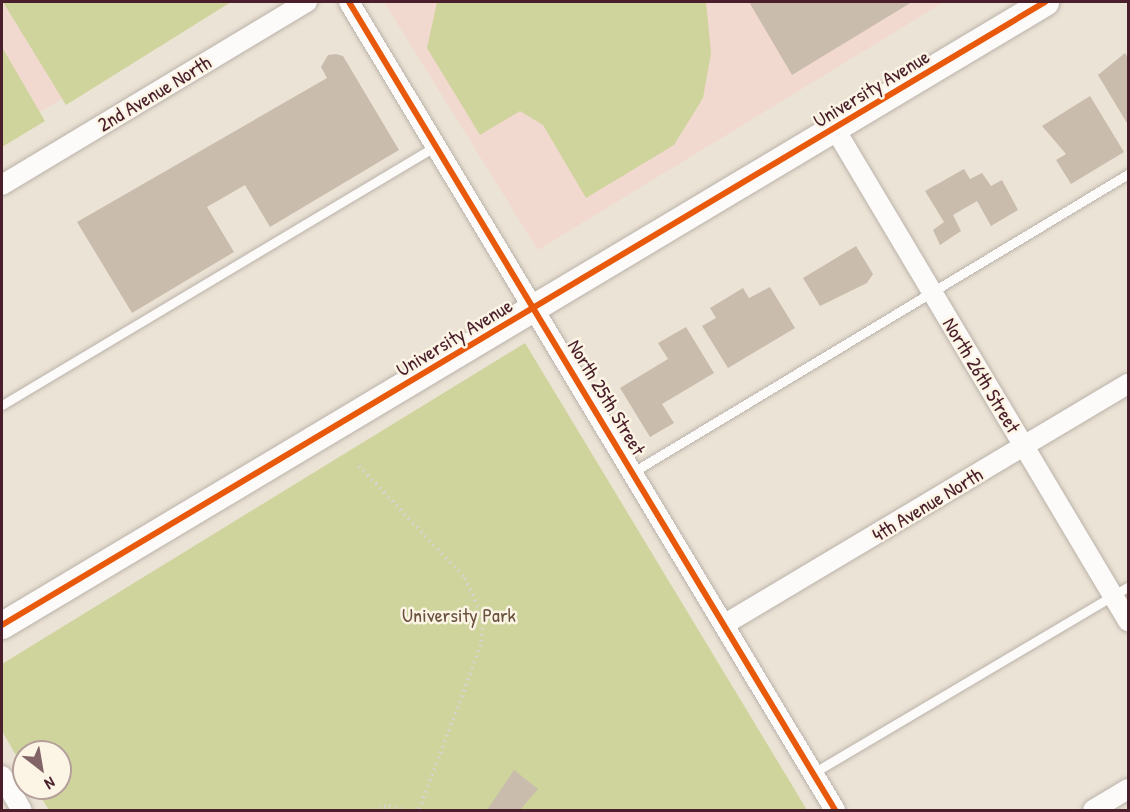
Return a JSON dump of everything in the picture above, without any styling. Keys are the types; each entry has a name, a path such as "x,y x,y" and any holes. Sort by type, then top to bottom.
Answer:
{"street":[{"name":"2nd Avenue North","path":"2,185 307,2"},
{"name":"North 25th Street","path":"349,2 835,810"},
{"name":"University Avenue","path":"2,625 1045,2"},
{"name":"North 26th Street","path":"835,129 1024,447 1121,591 1128,621"},
{"name":"4th Avenue North","path":"725,624 1128,384"},
{"path":"2,776 22,810"},
{"path":"1093,810 1128,789"}],"lane":[{"path":"2,405 436,146"},
{"path":"633,472 1128,174"},
{"path":"813,773 1121,591"}],"path":[{"path":"359,466 465,578 482,616 481,645 419,810"},
{"path":"373,810 389,806 404,810"}],"shaded area":[{"path":"2,2 226,2 2,134"},
{"path":"384,2 944,2 538,250"}],"green space":[{"path":"3,2 231,2 66,105"},
{"path":"437,2 706,2 711,53 703,98 674,145 586,198 543,125 520,111 480,135 427,48"},
{"path":"2,47 45,121 2,147"},
{"name":"University Park","path":"525,343 807,810 49,810 43,800 72,800 72,740 12,740 12,748 2,731 2,664"}],"building":[{"path":"749,2 912,2 792,75"},
{"path":"1125,53 1128,58 1127,123 1098,75"},
{"path":"328,55 343,56 399,150 270,227 245,185 207,207 234,252 132,313 77,222 327,78 321,67"},
{"path":"1090,96 1124,152 1071,184 1056,160 1066,154 1042,126"},
{"path":"964,169 970,179 982,173 991,186 1002,180 1018,210 991,226 977,201 953,215 961,231 940,245 933,230 944,222 925,191"},
{"path":"856,246 873,274 867,283 820,306 803,278"},
{"path":"770,287 795,328 728,368 702,326 716,318 710,308 743,288 749,298"},
{"path":"686,327 714,373 662,404 674,423 650,437 620,388 668,359 658,343"},
{"path":"514,770 538,789 520,810 487,810"}],"cycle path":[{"path":"349,2 835,810"},
{"path":"2,625 1045,2"}]}
